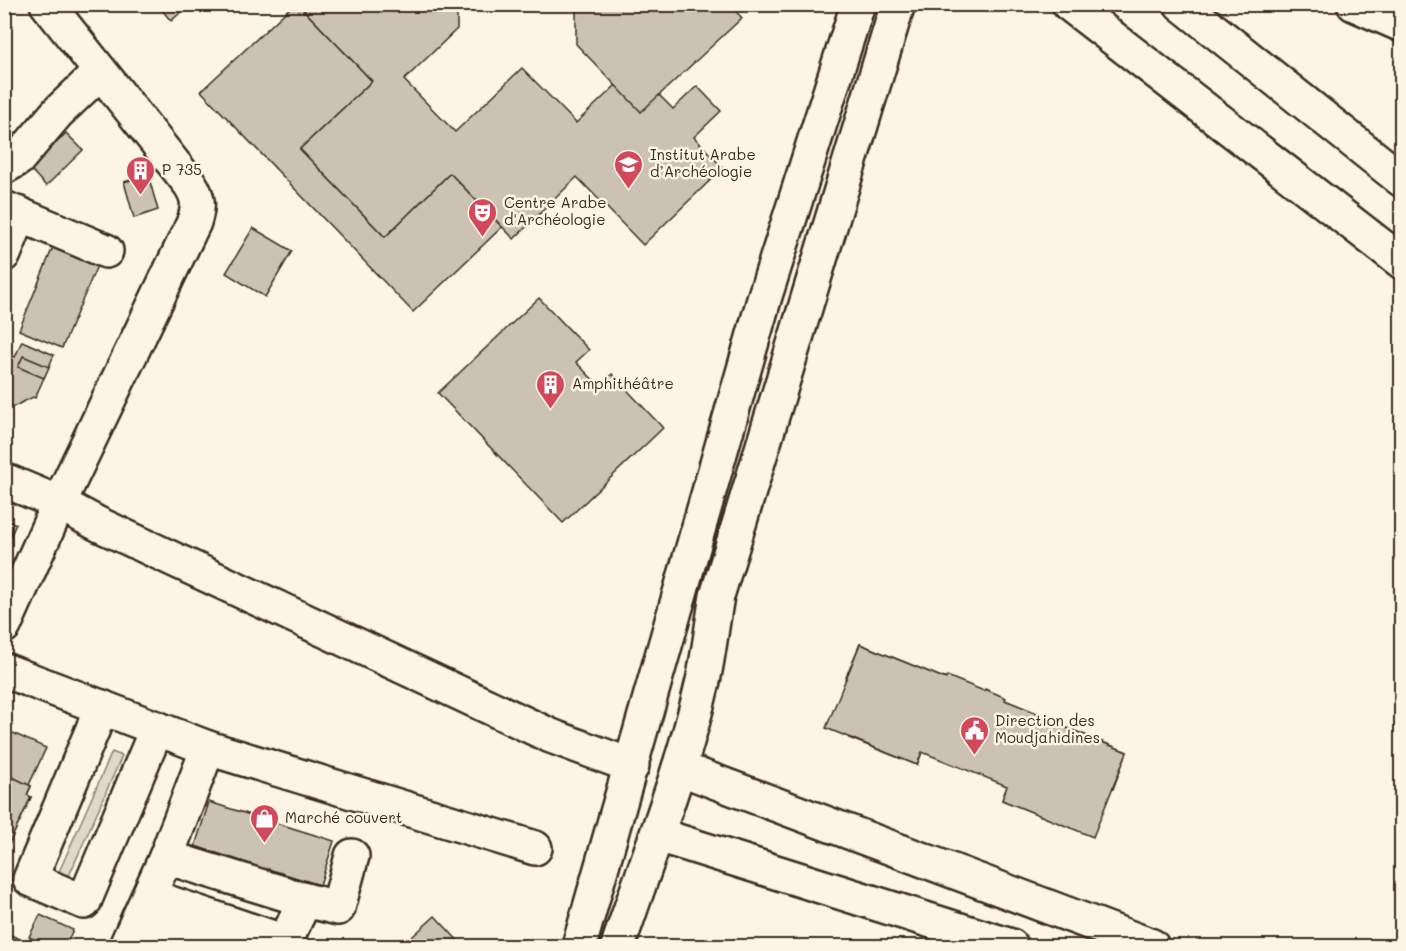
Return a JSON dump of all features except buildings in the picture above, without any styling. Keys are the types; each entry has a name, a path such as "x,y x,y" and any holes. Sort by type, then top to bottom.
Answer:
{"street":[{"path":"4,626 59,503 194,222 199,202 190,184 47,4"},
{"path":"579,946 765,296 858,4"},
{"path":"618,946 658,835 679,768 703,681 717,596 898,4"},
{"path":"1069,4 1401,262"},
{"path":"1181,4 1401,180"},
{"path":"1354,4 1401,25"},
{"path":"4,167 18,159 57,113 100,72"},
{"path":"4,254 12,211 106,250"},
{"path":"4,480 59,503 98,524 551,736 632,766"},
{"path":"4,670 208,748 535,848"},
{"path":"102,707 30,879 84,902 157,728"},
{"path":"147,899 208,748"},
{"path":"679,768 1152,946"},
{"path":"658,835 1011,946"},
{"path":"147,899 292,927 338,908 352,856"},
{"path":"147,899 208,946"}],"shaded area":[{"path":"112,752 122,756 68,878 58,874"}],"place":[{"name":"Institut Arabe d’Archéologie","path":"629,190"},
{"name":"P 735","path":"141,196"},
{"name":"Centre Arabe d'Archéologie","path":"483,238"},
{"name":"Amphithéâtre","path":"551,410"},
{"name":"Direction des Moudjahidines","path":"974,756"},
{"name":"Marché couvert","path":"264,844"}]}
